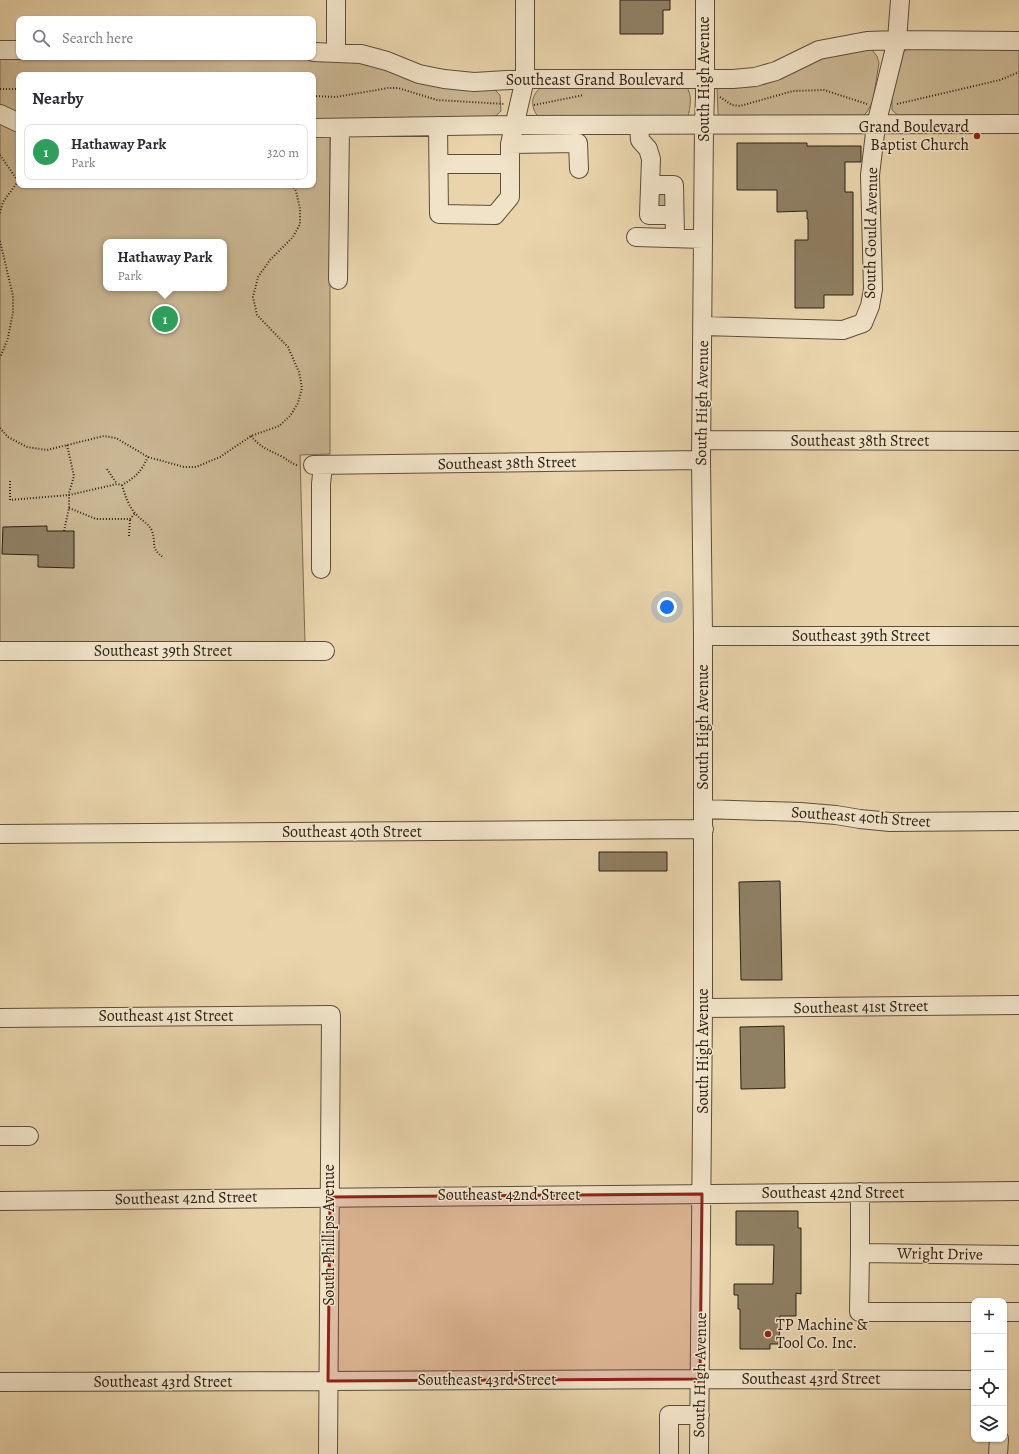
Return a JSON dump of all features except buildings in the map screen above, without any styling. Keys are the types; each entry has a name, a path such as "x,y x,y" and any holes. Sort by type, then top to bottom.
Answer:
{"street":[{"path":"336,0 336,52"},
{"path":"438,126 439,214 495,215 510,197 510,144 525,80 525,0"},
{"name":"South High Avenue","path":"699,1453 704,829 701,460 705,0"},
{"name":"South Gould Avenue","path":"703,326 843,330 863,323 870,306 873,289 870,175 876,125 897,40 900,0"},
{"name":"Southeast Grand Boulevard","path":"316,52 361,54 386,61 419,74 444,80 474,82 525,80 705,88 733,80 754,77 776,71 820,50 867,41 1019,41"},
{"path":"0,50 16,50"},
{"path":"0,114 16,122"},
{"path":"316,128 515,125 1019,124"},
{"path":"639,125 640,140 648,149 661,201 675,238"},
{"path":"338,280 340,128"},
{"path":"510,144 578,143 579,169"},
{"path":"439,164 510,164"},
{"path":"661,201 703,200"},
{"path":"636,237 703,239"},
{"name":"Southeast 38th Street","path":"702,440 1019,441"},
{"name":"Southeast 38th Street","path":"318,465 701,460"},
{"path":"318,465 321,484 321,569"},
{"name":"Southeast 39th Street","path":"703,636 1019,636"},
{"name":"Southeast 39th Street","path":"0,652 325,652"},
{"name":"Southeast 40th Street","path":"703,809 800,812 890,822 1019,821"},
{"name":"Southeast 40th Street","path":"0,834 704,829"},
{"name":"Southeast 41st Street","path":"703,1008 1019,1005"},
{"name":"Southeast 41st Street","path":"0,1018 331,1015"},
{"name":"South Phillips Avenue","path":"328,1454 331,1015"},
{"path":"0,1136 29,1136"},
{"name":"Southeast 42nd Street","path":"0,1200 1019,1191"},
{"path":"860,1192 858,1312 971,1312"},
{"name":"Wright Drive","path":"860,1253 1019,1255"},
{"path":"1007,1312 1019,1312"},
{"name":"Southeast 43rd Street","path":"0,1382 700,1379 971,1380"},
{"path":"699,1453 668,1453 669,1415 700,1415"},
{"path":"998,1454 999,1442"}],"path":[{"path":"705,88 732,105 740,106 793,91 824,90 865,103 881,106 896,104 1000,80 1019,72"},
{"path":"316,96 336,97 388,88 398,88 437,100 519,105 546,103 590,94"},
{"path":"0,89 16,90"},
{"path":"0,155 16,178"},
{"path":"0,213 3,202 16,184"},
{"path":"0,428 8,437 27,447 47,450 104,436 116,438 148,457 184,467 196,467 220,457 251,436 279,426 290,416 298,403 302,388 299,372 288,347 257,314 253,297 258,277 270,260 293,237 300,224 300,209 294,188"},
{"path":"0,241 13,296 13,312 8,338 0,358"},
{"path":"251,436 258,444 292,464 301,466 318,465"},
{"path":"64,531 69,508 69,495 74,476 67,445"},
{"path":"10,481 10,500 69,495 116,484 122,485 136,476 148,457"},
{"path":"107,469 116,484"},
{"path":"122,485 126,497 135,514 148,524 152,530 154,548 156,552 164,558"},
{"path":"69,508 96,519 130,519"},
{"path":"130,536 130,519 135,514"}],"highlighted area":[{"path":"702,1194 700,1379 328,1381 330,1197"}],"shaded area":[{"path":"913,47 1019,48 1019,119 901,118 892,110 892,98 902,52"},
{"path":"871,49 877,56 879,63 873,101 867,112 862,117 720,117 718,113 717,88 725,84 822,54"},
{"path":"0,57 16,57 16,60 353,60 495,90 500,95 501,111 490,121 316,122 316,72 16,72 16,115 0,107"},
{"path":"543,86 686,86 690,93 690,109 688,117 539,118 534,109 533,100 536,93"},
{"path":"0,123 16,130 16,188 316,188 316,136 330,136 330,454 300,455 305,642 0,646"}],"tunnel":[{"path":"654,201 666,201"}],"place":[{"name":"Grand Boulevard Baptist Church","path":"977,136"},
{"name":"Hathaway Park","path":"165,319"},
{"name":"TP Machine & Tool Co. Inc.","path":"768,1334"}]}
